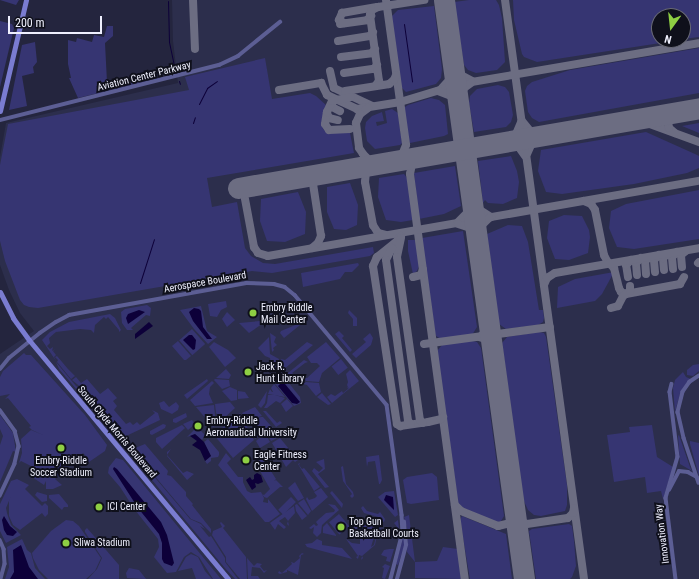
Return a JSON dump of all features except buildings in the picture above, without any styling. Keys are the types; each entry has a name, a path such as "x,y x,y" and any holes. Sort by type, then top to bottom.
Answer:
{"main road":[{"path":"0,111 26,0"},
{"name":"South Clyde Morris Boulevard","path":"0,292 13,318 30,341 228,579"}],"street":[{"name":"Aviation Center Parkway","path":"0,120 219,65 238,56 280,22"},
{"name":"Aerospace Boulevard","path":"0,369 9,358 30,341 56,322 75,314 246,283 274,284 286,287 295,295 387,405 402,515 407,539 397,579"},
{"path":"699,376 690,382 683,392 678,412 684,438 699,483"},
{"name":"Innovation Way","path":"672,384 670,392 678,457 667,492 666,505 676,579"},
{"path":"0,410 15,431 19,446 15,464 0,496"},
{"path":"676,464 697,477"},
{"path":"667,492 679,471 688,472"},
{"name":"Aerospace Boulevard","path":"390,579 402,539 402,515"},
{"path":"0,540 4,549 5,564 1,579"},
{"path":"394,567 400,569"}],"shaded area":[{"path":"0,0 19,0 16,5"},
{"path":"172,0 699,0 699,579 0,579 0,354 34,331 20,313 9,290 0,265 0,157 6,123 178,83 173,41"},
{"path":"469,0 496,0 499,5 502,18 505,62 497,70 476,73 468,70 464,65 454,2"},
{"path":"513,0 699,0 699,37 691,38 691,8 651,8 651,44 537,62 524,57 522,54 514,20"},
{"path":"434,6 442,69 441,78 436,84 406,92 401,87 399,81 391,17 398,10"},
{"path":"0,21 12,24 14,28 0,87"},
{"path":"107,26 113,26 113,36 105,43 107,82 112,83 146,74 149,74 151,78 148,81 78,98 69,78 71,78 68,64 68,40 76,42 77,38 92,42 94,35 104,37"},
{"path":"35,42 37,62 33,67 34,73 22,76 27,106 9,110 22,45"},
{"path":"699,48 699,93 539,122 532,118 528,112 525,91 527,86 532,82 570,70"},
{"path":"265,58 272,99 310,93 316,96 326,105 322,120 323,129 329,133 350,133 354,153 207,178 212,207 237,202 245,248 251,256 263,263 275,264 373,247 374,253 370,256 272,273 252,271 38,308 24,305 20,300 5,261 0,241 0,165 8,124 189,90 185,77"},
{"path":"498,85 505,87 509,92 513,115 511,122 506,127 474,132 469,103 470,96 477,89"},
{"path":"431,98 439,100 445,105 448,134 410,143 404,115 405,107"},
{"path":"392,109 398,113 402,143 400,145 375,149 367,141 365,128 366,122 372,116 382,112 384,121 376,122 377,126 387,123 385,111"},
{"path":"699,123 699,133 682,126"},
{"path":"646,132 699,156 699,168 687,173 634,184 562,194 546,192 538,171 541,150"},
{"path":"511,156 517,171 519,182 517,198 503,204 488,203 485,200 483,203 478,161"},
{"path":"455,166 461,206 444,214 419,219 414,173"},
{"path":"404,174 407,178 413,220 401,222 386,220 378,197 379,178"},
{"path":"350,183 358,205 357,225 346,230 334,229 327,212 327,187"},
{"path":"699,190 699,239 634,249 617,247 609,228 611,211 626,204"},
{"path":"298,192 306,212 305,234 285,242 267,241 260,221 261,199"},
{"path":"564,215 582,216 589,230 590,237 588,253 569,260 555,259 547,238 549,221"},
{"path":"508,225 522,226 528,242 539,310 543,310 544,318 543,322 538,325 506,329 499,324 487,234"},
{"path":"463,231 477,327 472,335 441,339 436,336 435,333 422,238"},
{"path":"408,240 416,240 419,266 417,271 413,274 408,251"},
{"path":"358,263 359,265 352,272 345,272 340,279 303,287 301,273"},
{"path":"614,272 602,294 595,301 557,308 558,287 575,279"},
{"path":"226,301 227,307 221,310 217,317 210,316 208,304"},
{"path":"147,305 151,308 150,316 146,315 131,328 133,330 127,330 122,323 121,312 125,309"},
{"path":"201,306 207,331 217,337 208,344 194,329 180,310"},
{"path":"194,308 201,311 203,327 212,339 207,339 193,321 189,312"},
{"path":"139,310 145,312 128,324 126,318 128,314"},
{"path":"349,310 357,318 357,326 353,326 353,319 348,313"},
{"path":"227,312 235,320 227,327 222,319"},
{"path":"110,314 115,318 121,330 119,332 108,317 106,319 104,317 95,325 94,333 91,330 80,329 56,332 49,338 50,343 47,346 50,349 53,347 52,351 55,349 53,351 56,355 54,357 56,361 42,340 50,332 69,322"},
{"path":"260,321 262,324 249,333 239,323"},
{"path":"305,321 284,338 280,333 281,331"},
{"path":"149,322 153,326 135,339 135,334"},
{"path":"192,329 205,344 192,355 179,340"},
{"path":"339,331 344,336 342,338 352,350 350,352 335,334"},
{"path":"539,332 544,333 546,337 567,485 567,505 565,511 541,516 534,515 528,510 523,499 502,343 507,337"},
{"path":"270,333 276,337 274,342 277,345 273,348 274,350 272,352"},
{"path":"370,333 373,338 371,345 356,358 352,354 366,342 363,339"},
{"path":"189,335 192,335 196,340 195,349 193,350 183,340"},
{"path":"269,337 270,354 279,359 278,371 271,364 270,358 265,356 258,348"},
{"path":"178,341 191,356 186,360 184,360 172,346"},
{"path":"472,341 477,342 481,348 504,516 501,521 497,523 462,509 458,503 437,351 442,345"},
{"path":"214,342 228,350 236,358 225,367 209,347"},
{"path":"307,342 313,345 283,370 281,359 285,360"},
{"path":"326,342 340,358 322,373 319,382 306,381 304,378 307,378 320,366 317,363 311,363 307,357"},
{"path":"24,353 26,355 31,355 85,415 107,445 105,451 86,464 84,461 88,458 83,453 55,479 62,485 53,489 46,489 46,481 44,485 29,475 33,471 33,467 21,461 19,463 22,453 21,439 31,430 43,435 32,430 29,427 31,426 8,398 5,399 10,394 0,396 0,377 3,371"},
{"path":"57,356 75,376 71,379 57,362 58,360 55,357"},
{"path":"341,359 348,368 338,375 332,366"},
{"path":"304,360 308,362 292,373 293,374 288,378 283,377"},
{"path":"56,362 76,386 82,389 122,438 119,439 59,369"},
{"path":"699,364 699,371 693,376 687,375 687,370 693,365"},
{"path":"226,369 231,375 229,379 216,378"},
{"path":"350,370 359,381 349,389 346,374"},
{"path":"683,372 686,377 691,379 680,394 675,412 673,388 675,380"},
{"path":"76,377 81,383 87,379 100,394 108,388 117,398 113,401 117,406 114,410 126,424 130,422 133,425 137,422 140,425 155,413 152,410 158,413 160,420 124,437 89,394 72,380"},
{"path":"207,379 208,381 187,399 184,395"},
{"path":"214,380 229,380 230,386 222,389"},
{"path":"212,381 214,383 210,387 209,394 213,403 195,406 190,400"},
{"path":"279,381 288,382 300,397 301,403 294,406 275,384"},
{"path":"306,382 319,383 321,392 316,396 307,385 303,384"},
{"path":"281,383 285,384 300,402 297,404 292,403 278,386"},
{"path":"274,384 285,397 268,394 270,389 273,392 271,388"},
{"path":"347,386 349,389 332,403 327,397 331,394 335,396 342,391 343,393 348,389"},
{"path":"230,387 237,390 237,400 231,401 222,391"},
{"path":"238,391 245,392 249,398 238,399"},
{"path":"267,391 265,403 261,408 258,405"},
{"path":"322,393 331,404 328,405 317,397"},
{"path":"268,395 275,395 285,398 280,403 276,401 267,408 264,408 267,403"},
{"path":"287,399 293,406 286,412 281,404"},
{"path":"164,401 169,407 176,402 179,406 178,410 172,414 161,409 159,403"},
{"path":"230,402 235,408 222,420 216,413 215,404"},
{"path":"214,405 216,425 213,427 196,407"},
{"path":"255,407 262,416 254,418 249,425 242,413"},
{"path":"263,411 266,411 277,423 280,421 282,423 276,427"},
{"path":"186,413 187,417 176,423 173,422 173,419"},
{"path":"240,413 254,440 233,458 214,435"},
{"path":"0,415 13,433 16,452 13,451 0,482 0,445 3,436 0,429"},
{"path":"263,417 271,426 255,439 250,429 252,428 253,422 257,424 259,422 258,418"},
{"path":"192,420 195,424 188,430 183,424"},
{"path":"163,424 166,425 165,428 152,435 150,434 150,431"},
{"path":"182,425 185,428 162,449 156,442 156,438"},
{"path":"652,425 657,457 673,467 663,499 661,491 647,493 645,477 614,482 607,435 630,432 629,427"},
{"path":"197,427 205,435 202,440 195,434 187,437"},
{"path":"272,427 279,437 271,441 266,432"},
{"path":"265,433 270,442 260,448 256,441"},
{"path":"195,434 204,442 211,456 205,461 200,450 192,445 197,441 190,436"},
{"path":"679,435 690,467 692,471 680,464"},
{"path":"280,438 298,460 295,462 293,460 286,467 272,443"},
{"path":"208,439 219,452 219,455 218,457 211,458 211,461 207,464 205,461 211,456 204,442"},
{"path":"690,441 699,443 699,476 690,444"},
{"path":"145,444 168,471 167,475 171,476 186,492 186,496 193,504 192,505 211,529 211,533 201,523 191,519 142,461 138,454 133,452 135,448"},
{"path":"258,451 269,467 267,469 269,468 276,479 274,481 276,480 283,487 280,487 267,498 262,494 264,495 270,489 260,471 261,463 253,454"},
{"path":"226,453 231,459 227,463 238,477 243,477 243,482 247,491 251,493 261,492 264,498 263,502 268,503 268,499 280,514 269,522 265,522 218,465"},
{"path":"138,455 141,461 190,519 201,524 205,529 200,526 209,537 211,536 225,558 225,562 238,579 235,579 224,567 133,457"},
{"path":"167,455 183,473 187,471 194,474 187,480"},
{"path":"379,455 382,480 380,484 375,461 368,462 367,467 366,457"},
{"path":"116,458 123,460 221,579 213,579 199,557 191,552 184,557 176,572 167,573 154,557 159,547 158,539 108,473 109,467"},
{"path":"324,459 325,469 318,474 329,487 325,488 312,471 314,468 319,472 323,468 316,462"},
{"path":"300,463 299,465 302,469 304,468 320,487 314,491 298,464"},
{"path":"343,466 346,484 353,492 354,496 352,498 350,496 352,494 343,481 341,467"},
{"path":"114,467 161,522 167,535 174,563 172,566 164,563 162,559 162,543 159,534 138,508 113,469"},
{"path":"257,473 261,475 263,482 258,484 255,483 256,487 252,490 246,480 250,477 252,480 254,479 254,475"},
{"path":"432,473 437,477 439,500 411,504 407,503 403,480 407,477"},
{"path":"17,479 29,485 25,489 42,506 45,503 48,506 48,514 45,517 42,513 20,530 13,525 9,516 9,501 11,496 6,508 7,513 11,525 21,535 6,543 0,531 0,504 11,481"},
{"path":"295,482 304,498 298,501 288,488"},
{"path":"321,488 328,497 312,511 306,499 307,497 309,500 315,498 317,496 314,492"},
{"path":"332,491 343,504 342,508 330,493"},
{"path":"394,491 398,515 395,517 378,497 385,492"},
{"path":"37,492 47,495 47,501 42,502 35,495"},
{"path":"59,494 68,505 68,507 64,507 62,510 49,498 49,495"},
{"path":"386,495 393,497 394,510 384,500"},
{"path":"291,497 296,502 283,515 278,510"},
{"path":"304,499 311,511 308,515 298,503"},
{"path":"297,504 307,516 302,520 296,511 295,505"},
{"path":"328,504 335,505 339,510 322,525 321,533 317,537 313,533 314,527 311,529 309,528 314,524 316,526 318,525 316,522 326,513 334,512 335,510"},
{"path":"294,506 295,513 288,521 285,517 279,521 286,527 284,529 278,524 275,530 270,523"},
{"path":"363,506 367,511 378,514 380,512 385,519 384,522 382,521 382,518 364,513 361,508"},
{"path":"339,514 349,526 339,535 329,522"},
{"path":"409,515 415,562 407,552 408,532 404,517"},
{"path":"4,516 10,526 17,532 13,536 7,535 4,530 2,520"},
{"path":"462,516 506,534 512,579 470,579 460,520"},
{"name":"Sliwa Stadium","path":"66,520 73,521 79,526 101,558 95,571 86,579 48,579 39,570 33,558 32,553 51,531"},
{"path":"398,520 399,529 397,539 388,536 389,529 392,532 398,528 394,523"},
{"path":"221,522 225,526 223,528 246,557 247,579 240,579 226,562 226,557 212,535 213,531 222,527"},
{"path":"359,522 377,527 371,547 374,545 378,527 382,529 381,531 378,530 375,545 362,556 359,555 358,559 356,557 358,556 346,539 352,543 360,544 360,536 353,527"},
{"path":"327,523 336,536 323,533 323,527"},
{"path":"569,524 572,526 576,566 572,577 570,579 536,579 529,531 532,529"},
{"path":"87,528 119,565 119,579 88,579 97,569 102,558 85,532"},
{"path":"404,534 404,547 398,565 396,564"},
{"path":"22,539 27,550 31,553 35,568 45,579 5,579 9,567 7,547"},
{"path":"317,539 322,541 322,545 342,548 352,559 307,547 305,544 312,543"},
{"path":"21,545 29,567 38,579 10,579 14,572 13,550"},
{"path":"443,547 458,549 462,579 415,578 415,562 437,561"},
{"path":"394,549 390,562 386,561 387,557 381,555 384,550"},
{"path":"302,553 304,554 301,555 298,575 287,570 287,572 280,574 278,573 279,571 282,573 292,564 291,562 294,563 300,558 299,556"},
{"path":"191,554 198,557 205,571 212,579 196,579 192,568 178,571 186,557"},
{"path":"247,558 254,566 257,563 262,564 260,566 264,571 267,570 264,573 260,568 252,567 251,576 258,576 260,579 248,579"},
{"path":"385,564 390,566 385,579 382,578 384,568 382,567"},
{"path":"129,568 139,570 146,579 127,578 126,573"}],"waterway":[{"path":"168,1 169,42 175,70"},
{"path":"404,24 412,81"},
{"path":"199,104 207,88 217,81"},
{"path":"193,123 195,117"},
{"path":"140,283 154,239"}],"taxiway":[{"path":"193,0 195,49"},
{"path":"386,0 406,145 402,155 392,161"},
{"path":"376,85 379,81 370,15 372,10 378,7 424,0"},
{"path":"505,0 584,579"},
{"path":"344,23 339,20 342,13 375,7"},
{"path":"340,24 367,20 371,16"},
{"path":"338,41 370,36 373,32"},
{"path":"279,90 321,83 327,95 357,109 400,102 460,84 699,43"},
{"path":"341,57 372,53 375,49"},
{"path":"452,58 454,68 459,74 472,81"},
{"path":"344,73 374,69 377,65"},
{"path":"442,88 451,78 452,65"},
{"path":"330,71 334,88 372,106"},
{"path":"345,91 389,84 394,80 396,75"},
{"path":"459,110 460,94 464,88 471,83"},
{"path":"438,91 451,96 458,107"},
{"path":"350,129 329,130 325,124 327,112 332,101 351,97"},
{"path":"332,100 332,107 340,111"},
{"path":"368,108 360,114 356,123 359,148 369,160 384,162"},
{"path":"675,133 669,128 668,121 672,115 680,112"},
{"path":"327,113 329,118 338,120"},
{"path":"636,119 699,142"},
{"path":"522,121 530,131 543,135"},
{"path":"504,142 516,134 521,122"},
{"path":"527,154 532,143 543,135"},
{"path":"503,142 518,146 525,156"},
{"path":"421,156 412,164 410,174 465,579"},
{"path":"375,164 366,171 365,182 373,225 378,233 386,235"},
{"path":"312,248 318,243 321,236 313,184 319,176 330,172"},
{"path":"245,199 254,247 258,253 268,256 699,181"},
{"path":"458,222 469,211 472,199"},
{"path":"472,201 475,207 491,217"},
{"path":"584,201 591,204 595,210 604,255 607,261 614,268 621,292 626,294 680,284 684,277"},
{"path":"477,236 479,228 489,218"},
{"path":"458,224 470,228 477,236"},
{"path":"401,236 377,257 373,266 397,424 400,426 428,422 441,419 443,417"},
{"path":"401,238 397,257 420,420 423,423"},
{"path":"392,248 386,260 408,421 411,424"},
{"path":"544,285 547,278 555,273 699,248"},
{"path":"682,267 681,255 686,251"},
{"path":"673,269 672,257 677,252"},
{"path":"664,270 663,258 668,254"},
{"path":"655,272 654,260 659,255"},
{"path":"646,274 645,261 650,257"},
{"path":"637,275 636,263 641,258"},
{"path":"628,277 626,265 631,260"},
{"path":"413,277 421,275 423,269"},
{"path":"611,308 618,306 623,296 630,291 630,286"},
{"path":"481,336 486,331 488,320"},
{"path":"424,344 550,327"},
{"path":"479,337 488,340 492,351"},
{"path":"455,505 461,511 498,526 510,523 515,512"},
{"path":"515,512 518,521 527,524 568,518 573,513 574,508"}],"runway":[{"path":"444,0 524,579"},
{"path":"238,188 699,108"}],"place":[{"name":"Embry Riddle Mail Center","path":"253,313"},
{"name":"Jack R. Hunt Library","path":"248,372"},
{"name":"Embry-Riddle Aeronautical University","path":"198,426"},
{"name":"Embry-Riddle Soccer Stadium","path":"61,448"},
{"name":"Eagle Fitness Center","path":"246,460"},
{"name":"ICI Center","path":"99,507"},
{"name":"Top Gun Basketball Courts","path":"341,527"},
{"name":"Sliwa Stadium","path":"66,543"}]}
